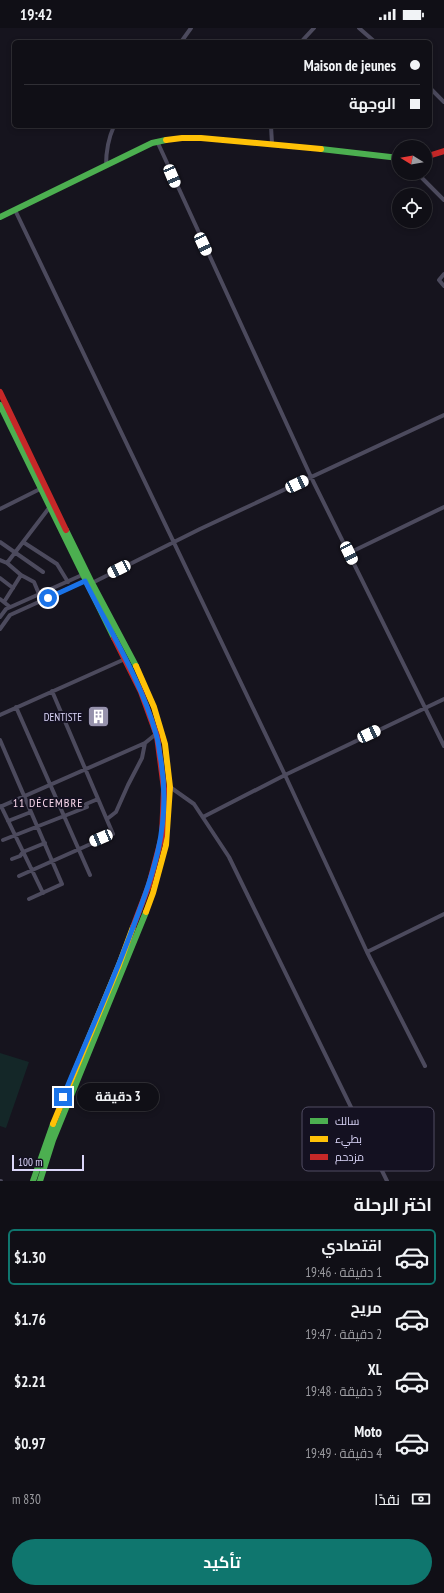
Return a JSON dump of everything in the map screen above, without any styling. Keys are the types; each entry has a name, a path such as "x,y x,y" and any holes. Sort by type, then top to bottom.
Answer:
{"main road":[{"path":"0,217 157,141 168,138 192,138 272,144 392,157"},
{"path":"432,156 444,151"},
{"path":"0,392 92,582 141,677 154,707 165,744 166,774 162,836 150,892"},
{"path":"0,407 83,578 141,692 156,734 170,786 166,845 150,892 53,1140 40,1181"},
{"path":"33,1181 57,1112 128,949"}],"street":[{"path":"182,40 191,28"},
{"path":"303,40 314,28"},
{"path":"359,28 373,40"},
{"path":"432,90 444,102"},
{"path":"106,166 106,150 113,128"},
{"path":"271,128 272,144"},
{"path":"157,141 311,477 444,746"},
{"path":"424,180 444,200"},
{"path":"15,210 285,774 367,952 425,1066"},
{"path":"444,274 439,280 444,286"},
{"path":"92,582 444,415"},
{"path":"0,509 40,489"},
{"path":"349,553 444,507"},
{"path":"7,563 49,508"},
{"path":"0,542 43,572"},
{"path":"23,542 57,564 68,582"},
{"path":"0,560 7,563 21,576 34,582 39,594"},
{"path":"10,607 2,600 21,576"},
{"path":"0,578 13,588"},
{"path":"0,617 6,609 10,607 68,582 83,578"},
{"path":"0,629 10,615 83,578"},
{"path":"0,715 125,659"},
{"path":"19,876 78,848 113,834 52,691"},
{"path":"203,817 285,774 444,699"},
{"path":"16,707 90,875"},
{"path":"43,893 0,806 145,743 156,734"},
{"path":"0,740 62,884 29,899"},
{"path":"106,819 116,812 142,758 145,743"},
{"path":"170,786 194,804 229,857 351,1107"},
{"path":"3,840 87,807 86,804 98,799"},
{"path":"8,821 31,812"},
{"path":"12,859 20,856 23,852 45,843"},
{"path":"367,952 444,914"},
{"path":"382,1171 387,1181"}],"green space":[{"path":"0,1053 29,1062 6,1128 0,1126"}],"traffic: fast":[{"path":"0,217 152,143 166,140"},
{"path":"321,149 392,157"},
{"path":"0,405 114,638"},
{"path":"66,530 136,666"},
{"path":"40,1181 53,1140 146,912"},
{"path":"33,1181 53,1124"}],"traffic: slow":[{"path":"166,140 201,138 321,149"},
{"path":"136,666 154,707 165,744 170,787 166,845 153,893 146,912"},
{"path":"53,1124 119,965 133,927"}],"traffic: jam":[{"path":"432,155 444,151"},
{"path":"0,392 66,530"},
{"path":"114,638 141,692 157,736 164,789 162,836 149,885 133,927"}],"place":[{"name":"DENTISTE","path":"98,717"}],"district":[{"name":"11 DÉCEMBRE","path":"48,803"}],"route":[{"path":"48,598 85,581 141,692 149,713 157,736 164,789 162,836 159,852 149,885 119,965 63,1097"}]}
